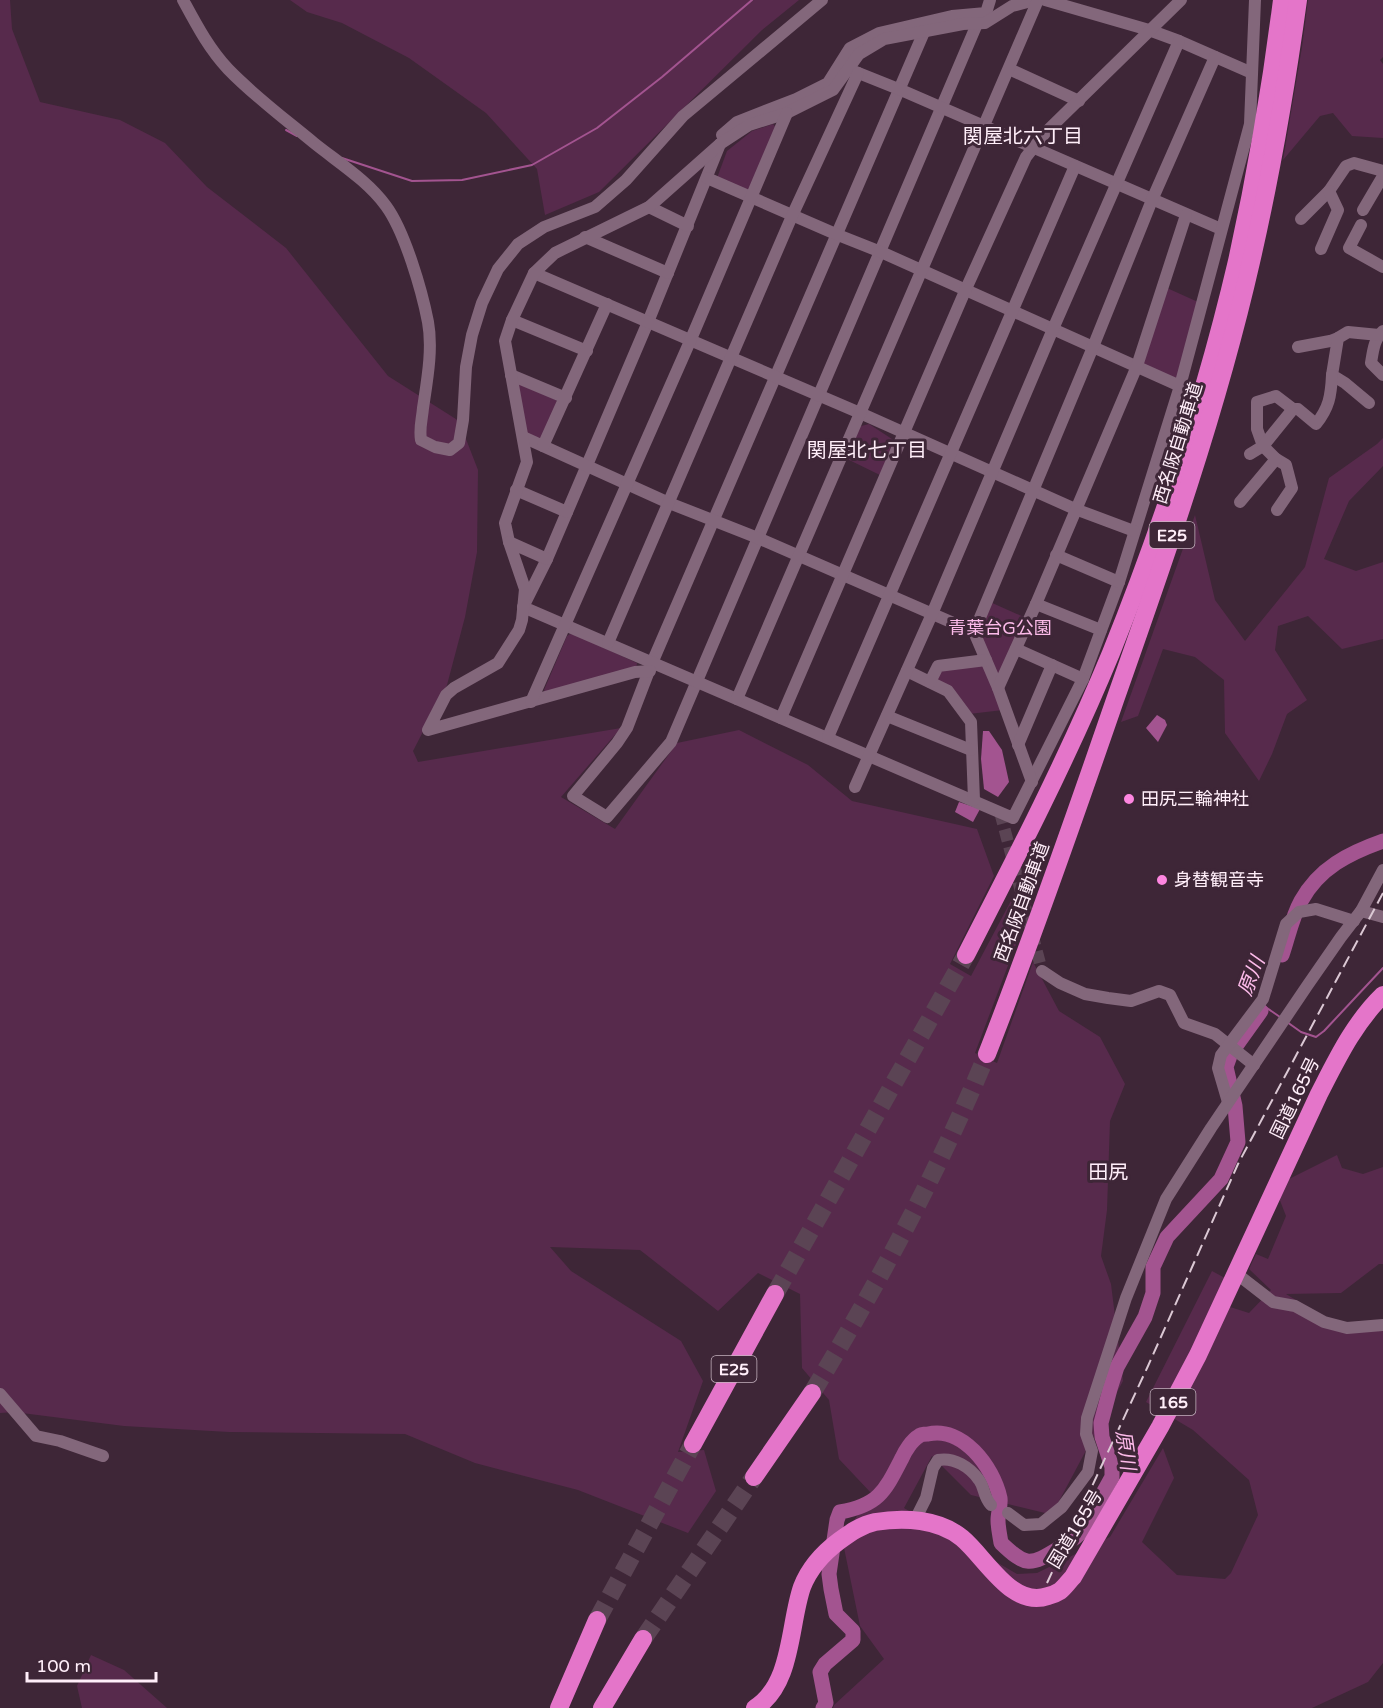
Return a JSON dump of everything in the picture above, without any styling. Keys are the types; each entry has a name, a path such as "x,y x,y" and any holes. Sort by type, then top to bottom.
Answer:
{"highway":[{"name":"西名阪自動車道","path":"966,955 1026,840 1089,703 1145,564 1186,444 1221,323 1236,261 1260,144 1282,0"},
{"name":"西名阪自動車道","path":"987,1054 1042,910 1148,605 1215,399 1264,204 1298,0"},
{"name":"国道165号","path":"755,1708 763,1703 778,1682 788,1653 802,1587 816,1563 829,1549 854,1530 874,1522 915,1520 933,1524 962,1537 1009,1587 1024,1596 1038,1600 1059,1592 1073,1577 1160,1427 1237,1274 1340,1053 1358,1025 1383,995"},
{"name":"E25","path":"693,1444 775,1294"},
{"path":"754,1477 812,1393"},
{"path":"559,1708 597,1620"},
{"path":"602,1708 643,1639"}],"street":[{"path":"183,0 202,35 227,68 315,144 368,186 386,207 399,232 413,270 428,323 430,350 419,428 421,440 435,447 450,450 459,443 463,420 466,367 472,334 482,303 498,269 518,244 544,227 595,207 626,180 683,116 822,0"},
{"path":"687,165 737,122 796,99 828,83 850,48 879,33 952,16 986,13 990,0"},
{"path":"737,699 1009,69 1043,0"},
{"path":"608,643 732,358 859,54 884,39 963,24 985,23 1012,6 1043,0 1149,30 1252,73"},
{"path":"781,718 965,291 1032,148 1181,0"},
{"path":"523,607 608,643 651,667 696,681 1012,818 1083,679 1119,582 1180,386 1250,124 1255,0"},
{"path":"924,32 901,90 713,521 627,728 573,796 607,817 671,742 977,24"},
{"path":"855,787 1179,41"},
{"path":"974,632 1094,347 1152,200 1215,57"},
{"path":"1009,69 1079,101"},
{"path":"852,71 901,90 1221,229"},
{"path":"651,667 428,730 446,695 498,663 519,630 525,589 505,524 527,462 505,341 512,320 534,273 555,253 649,207 720,144 749,125 787,113 833,90 852,71"},
{"path":"531,702 691,339 787,113"},
{"path":"523,607 547,559 648,322 720,144"},
{"path":"1301,219 1329,191 1346,166 1354,163 1383,171"},
{"path":"828,737 1075,166"},
{"path":"1363,210 1383,176"},
{"path":"707,178 922,270 1180,386"},
{"path":"1321,249 1338,210 1329,191"},
{"path":"649,207 688,226"},
{"path":"998,688 1137,366 1186,215"},
{"path":"1361,225 1349,248 1382,264"},
{"path":"585,237 668,273"},
{"path":"534,273 691,339 1075,509 1134,531"},
{"path":"543,446 607,304"},
{"path":"512,320 587,351"},
{"path":"1298,347 1330,341 1348,332 1381,333 1374,347 1371,363 1383,375"},
{"path":"1277,510 1292,488 1286,465 1263,446 1257,429 1257,402 1276,396 1293,409 1298,409 1316,424 1331,397 1338,338"},
{"path":"511,375 566,398"},
{"path":"1332,375 1346,383 1369,403"},
{"path":"1250,454 1263,446 1293,409"},
{"path":"523,437 669,503 758,538 974,632 998,688 1032,782"},
{"path":"1240,502 1276,459"},
{"path":"516,490 567,512"},
{"path":"509,543 547,559"},
{"path":"1056,555 1119,582"},
{"path":"1036,604 1101,630"},
{"path":"1016,649 1083,679"},
{"path":"930,682 938,666 986,660"},
{"path":"1018,745 1052,665"},
{"path":"907,671 948,691 971,722 974,800"},
{"path":"887,716 971,750"},
{"path":"1008,1513 1024,1526 1041,1524 1062,1507 1088,1472 1092,1451 1086,1434 1087,1418 1142,1254 1166,1199 1228,1102 1341,937 1358,916 1383,870"},
{"path":"1228,1102 1218,1068 1221,1055 1263,999 1286,924 1299,912 1316,909 1358,916 1383,917"},
{"path":"1042,971 1060,983 1085,994 1131,1001 1159,991 1170,995 1184,1023 1215,1034 1254,1065"},
{"path":"1237,1274 1273,1302 1295,1306 1324,1322 1347,1328 1383,1325"},
{"path":"0,1394 36,1436 60,1441 103,1456"},
{"path":"915,1520 926,1498 933,1468 938,1460 946,1458 958,1462 980,1481 985,1498 991,1505"}],"green space":[{"path":"0,0 10,0 12,29 40,102 120,120 165,143 207,187 286,248 388,376 459,421 478,470 477,552 465,617 447,685 413,751 418,762 621,728 561,797 615,829 677,743 739,730 808,765 852,801 977,829 994,876 950,964 971,976 1022,880 1032,902 975,1053 997,1063 1033,962 1059,1011 1100,1037 1125,1084 1110,1121 1107,1210 1101,1256 1111,1284 1123,1381 1050,1518 1045,1513 971,1495 932,1456 904,1508 1017,1574 1037,1573 1110,1537 1163,1448 1174,1478 1142,1542 1177,1575 1225,1579 1231,1573 1258,1515 1249,1480 1193,1430 1146,1402 1212,1271 1225,1278 1227,1306 1249,1313 1271,1290 1249,1269 1256,1254 1268,1259 1286,1216 1279,1198 1287,1180 1337,1155 1342,1168 1363,1174 1383,1167 1383,1264 1379,1264 1341,1293 1286,1294 1340,1327 1383,1325 1383,1663 1368,1682 1312,1708 833,1708 884,1659 860,1626 842,1538 872,1494 839,1459 829,1400 802,1368 800,1294 758,1273 718,1311 640,1250 550,1247 571,1271 681,1341 703,1381 678,1452 704,1450 716,1491 688,1533 578,1490 475,1463 405,1434 229,1432 124,1426 14,1412 0,1413"},
{"path":"290,0 799,0 762,30 599,192 545,215 537,169 486,113 409,58 342,23 307,12"},
{"path":"1308,0 1383,0 1383,57 1380,60 1383,64 1383,138 1352,136 1333,113 1320,116 1283,160 1302,47"},
{"path":"773,124 778,130 749,194 717,178 727,151 752,131"},
{"path":"1167,288 1198,302 1177,381 1142,364"},
{"path":"516,383 557,400 544,439 527,435"},
{"path":"869,424 895,441 880,475 845,458 857,427"},
{"path":"1383,438 1383,466 1349,501 1324,559 1356,571 1383,562 1383,639 1342,649 1308,616 1278,626 1275,650 1307,700 1287,714 1259,781 1225,733 1224,680 1195,657 1163,649 1138,716 1121,722 1195,515 1215,600 1245,641 1305,567 1329,478"},
{"name":"青葉台G公園","path":"990,602 1026,618 998,681 977,633"},
{"path":"570,634 637,663 636,669 547,695 544,690 567,636"},
{"path":"984,663 1003,710 969,714 934,681 940,668"},
{"path":"91,1655 124,1670 167,1708 82,1708 77,1686"}],"shaded area":[{"path":"1157,715 1165,720 1167,725 1158,742 1146,728"},
{"path":"983,731 989,731 1002,750 1009,782 998,797 984,789 981,759"},
{"path":"959,802 980,809 973,822 955,812"}],"waterway":[{"path":"342,158 412,181 462,180 532,165 597,128 662,77 752,0"},
{"path":"286,130 297,136"},
{"name":"原川","path":"1282,955 1298,907 1308,889 1336,863 1383,841"},
{"path":"1287,1022 1301,1032 1316,1037 1383,968"},
{"path":"1264,1006 1280,1017"},
{"name":"原川","path":"823,1708 826,1703 820,1672 825,1664 853,1640 853,1631 836,1614 831,1589 829,1574 837,1520 840,1512 864,1505 879,1495 891,1479 907,1449 920,1435 941,1433 953,1436 974,1451 991,1473 1000,1498 998,1520 1001,1543 1023,1560 1034,1561 1041,1558 1072,1540 1082,1531 1112,1477 1112,1467 1102,1437 1101,1423 1117,1367 1145,1317 1153,1293 1153,1267 1167,1237 1221,1179 1238,1142 1235,1106 1226,1067 1231,1053 1261,1011"}],"tunnel":[{"path":"1000,812 1042,971"},
{"path":"775,1294 966,955"},
{"path":"812,1393 906,1227 987,1054"},
{"path":"597,1620 693,1444"},
{"path":"643,1639 754,1477"}],"railway":[{"path":"1047,1583 1148,1366 1238,1164 1383,893"}],"place":[{"name":"田尻三輪神社","path":"1129,799"},
{"name":"身替観音寺","path":"1162,880"}],"district":[{"name":"関屋北六丁目","path":"1023,136"},
{"name":"関屋北七丁目","path":"867,450"},
{"name":"田尻","path":"1108,1172"}]}
